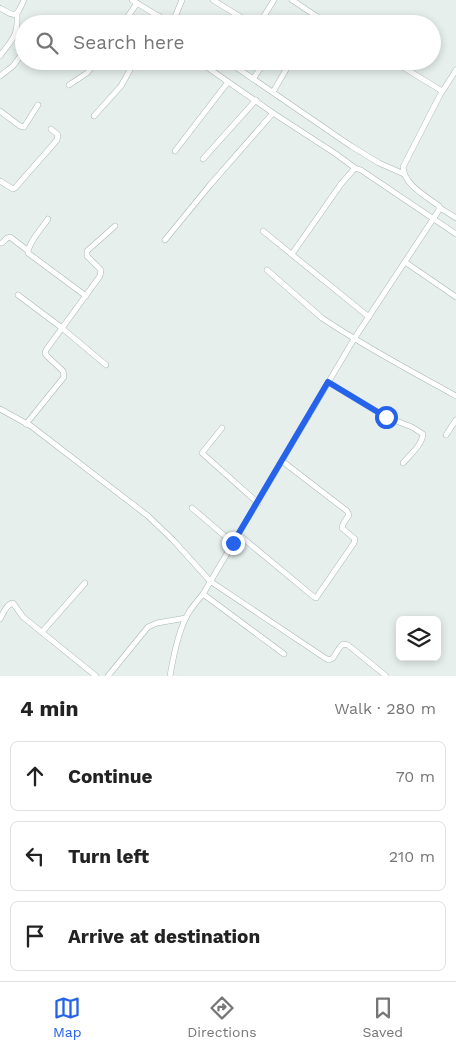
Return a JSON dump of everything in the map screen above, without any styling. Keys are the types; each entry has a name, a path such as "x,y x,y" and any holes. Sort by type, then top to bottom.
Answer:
{"street":[{"path":"0,8 11,15 17,14 24,0"},
{"path":"176,15 182,0"},
{"path":"214,0 238,15"},
{"path":"265,15 274,0"},
{"path":"292,0 314,15"},
{"path":"128,15 134,2 157,15"},
{"path":"0,56 15,34"},
{"path":"0,76 15,63"},
{"path":"70,85 89,70"},
{"path":"94,116 121,86 130,70"},
{"path":"211,70 355,168 437,213 456,218"},
{"path":"240,70 351,146 404,174 412,186 456,234"},
{"path":"253,79 259,70"},
{"path":"273,92 286,70"},
{"path":"408,70 442,91"},
{"path":"404,174 404,163 442,91 456,70"},
{"path":"176,151 228,82"},
{"path":"203,159 256,100"},
{"path":"0,111 24,127 38,105"},
{"path":"165,240 273,112"},
{"path":"0,181 13,189 15,188 58,140 58,135 51,129"},
{"path":"292,254 341,184 355,168"},
{"path":"170,676 173,658 190,610 203,594 354,339 437,213"},
{"path":"27,250 48,220"},
{"path":"26,424 64,377 63,371 46,356 46,350 102,272 87,256 87,252 115,226"},
{"path":"264,231 369,317"},
{"path":"0,243 10,237 27,250 28,253 86,296"},
{"path":"404,262 456,297"},
{"path":"267,270 322,318 354,339 456,396"},
{"path":"18,295 62,328 106,365"},
{"path":"328,382 386,417 412,427 423,434 423,438 403,463"},
{"path":"0,410 26,424 148,516 173,540 210,581 324,658 329,660 333,658 343,644 348,645 386,676"},
{"path":"446,435 456,420"},
{"path":"222,428 202,453 258,503"},
{"path":"238,534 316,598 354,542 355,539 342,528 349,515 348,511 282,460"},
{"path":"192,508 233,543"},
{"path":"42,632 85,583"},
{"path":"203,594 284,654"},
{"path":"0,619 8,605 13,603 20,614 96,676"},
{"path":"0,605 5,610"},
{"path":"108,676 148,627 157,623 186,618"}],"route":[{"path":"233,543 328,382 386,417"}]}
